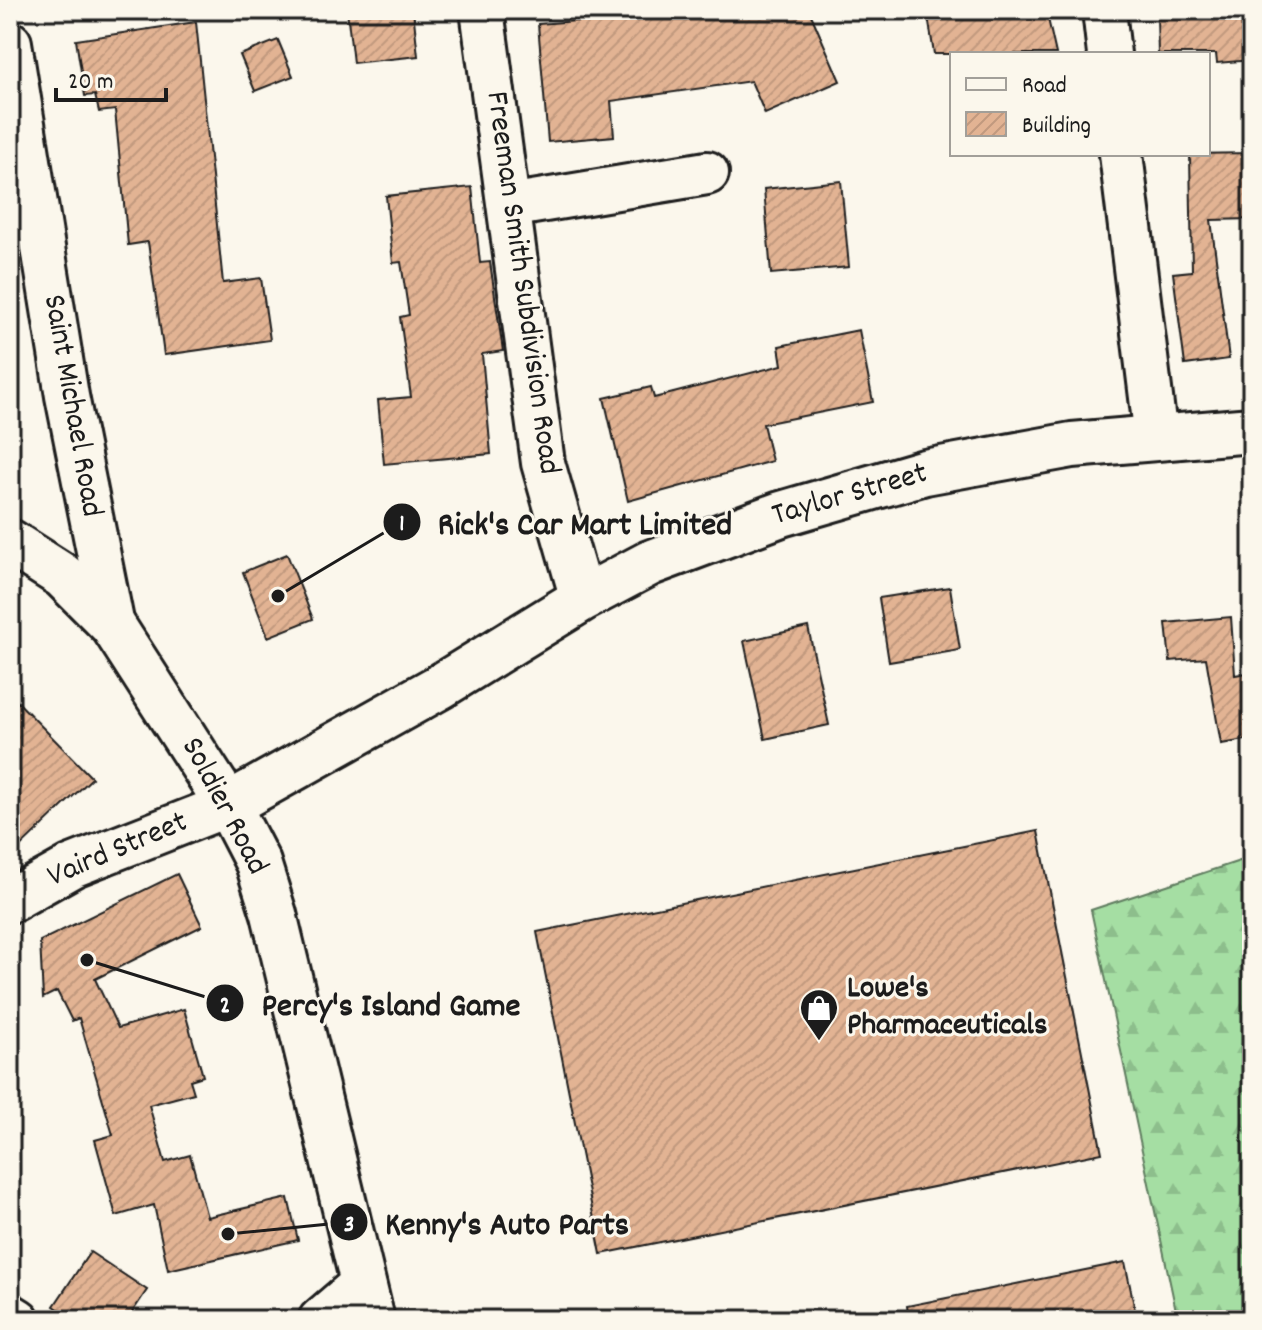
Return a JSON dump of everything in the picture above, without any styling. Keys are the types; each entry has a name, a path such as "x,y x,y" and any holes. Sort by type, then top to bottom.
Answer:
{"street":[{"name":"Freeman Smith Subdivision Road","path":"482,10 543,463 582,599"},
{"path":"1104,10 1109,52"},
{"name":"Saint Michael Road","path":"10,43 67,396 113,626"},
{"path":"1121,156 1156,438"},
{"path":"509,206 707,173"},
{"name":"Taylor Street","path":"228,805 441,686 582,599 650,563 781,514 925,472 1072,445 1252,430"},
{"name":"Soldier Road","path":"10,542 63,576 113,626 228,805 258,863 274,914 368,1302"},
{"name":"Vaird Street","path":"10,901 72,866 228,805"},
{"path":"320,1320 368,1302"},
{"path":"10,1315 18,1320"}],"green space":[{"path":"1252,857 1252,1320 1178,1320 1091,910"}],"building":[{"path":"347,10 413,10 418,56 353,63"},
{"path":"658,10 809,10 840,81 765,114 751,81 611,101 614,136 548,142 538,24 628,17"},
{"path":"927,10 1046,10 1056,52 950,52 934,54"},
{"path":"1252,10 1252,60 1217,63 1216,54 1210,52 1158,52 1157,16"},
{"path":"196,22 223,283 261,278 270,340 164,355 148,242 128,245 115,110 99,112 95,95 85,96 76,40"},
{"path":"278,40 293,76 255,91 240,55"},
{"path":"1252,153 1252,219 1211,220 1229,359 1185,365 1173,273 1192,271 1190,156"},
{"path":"841,181 849,267 771,274 764,189"},
{"path":"472,187 480,263 490,262 503,351 482,354 491,454 384,464 378,400 411,397 400,317 409,315 401,262 393,263 386,196"},
{"path":"859,330 873,402 763,424 772,461 628,501 604,398 651,387 654,398 782,365 779,346"},
{"path":"287,554 313,619 268,637 243,572"},
{"path":"950,587 960,650 889,662 879,598"},
{"path":"1231,617 1235,675 1252,672 1252,739 1221,744 1206,658 1170,661 1166,623"},
{"path":"808,627 829,725 765,739 744,641"},
{"path":"10,694 92,778 10,857"},
{"name":"Lowe's Pharmaceuticals","path":"1038,831 1102,1153 601,1254 537,932"},
{"path":"177,874 202,926 95,979 118,1028 184,1009 203,1076 190,1080 194,1093 149,1105 165,1162 190,1155 207,1217 288,1198 298,1240 168,1270 154,1205 116,1216 95,1140 113,1135 79,1018 72,1021 57,991 43,998 40,941"},
{"path":"90,1252 147,1290 127,1320 75,1320 54,1306"},
{"path":"1125,1262 1137,1320 909,1320 907,1306"}],"place":[{"name":"Rick's Car Mart Limited","path":"278,596"},
{"name":"Percy's Island Game","path":"87,960"},
{"name":"Lowe's Pharmaceuticals","path":"819,1042"},
{"name":"Kenny's Auto Parts","path":"228,1234"}]}
